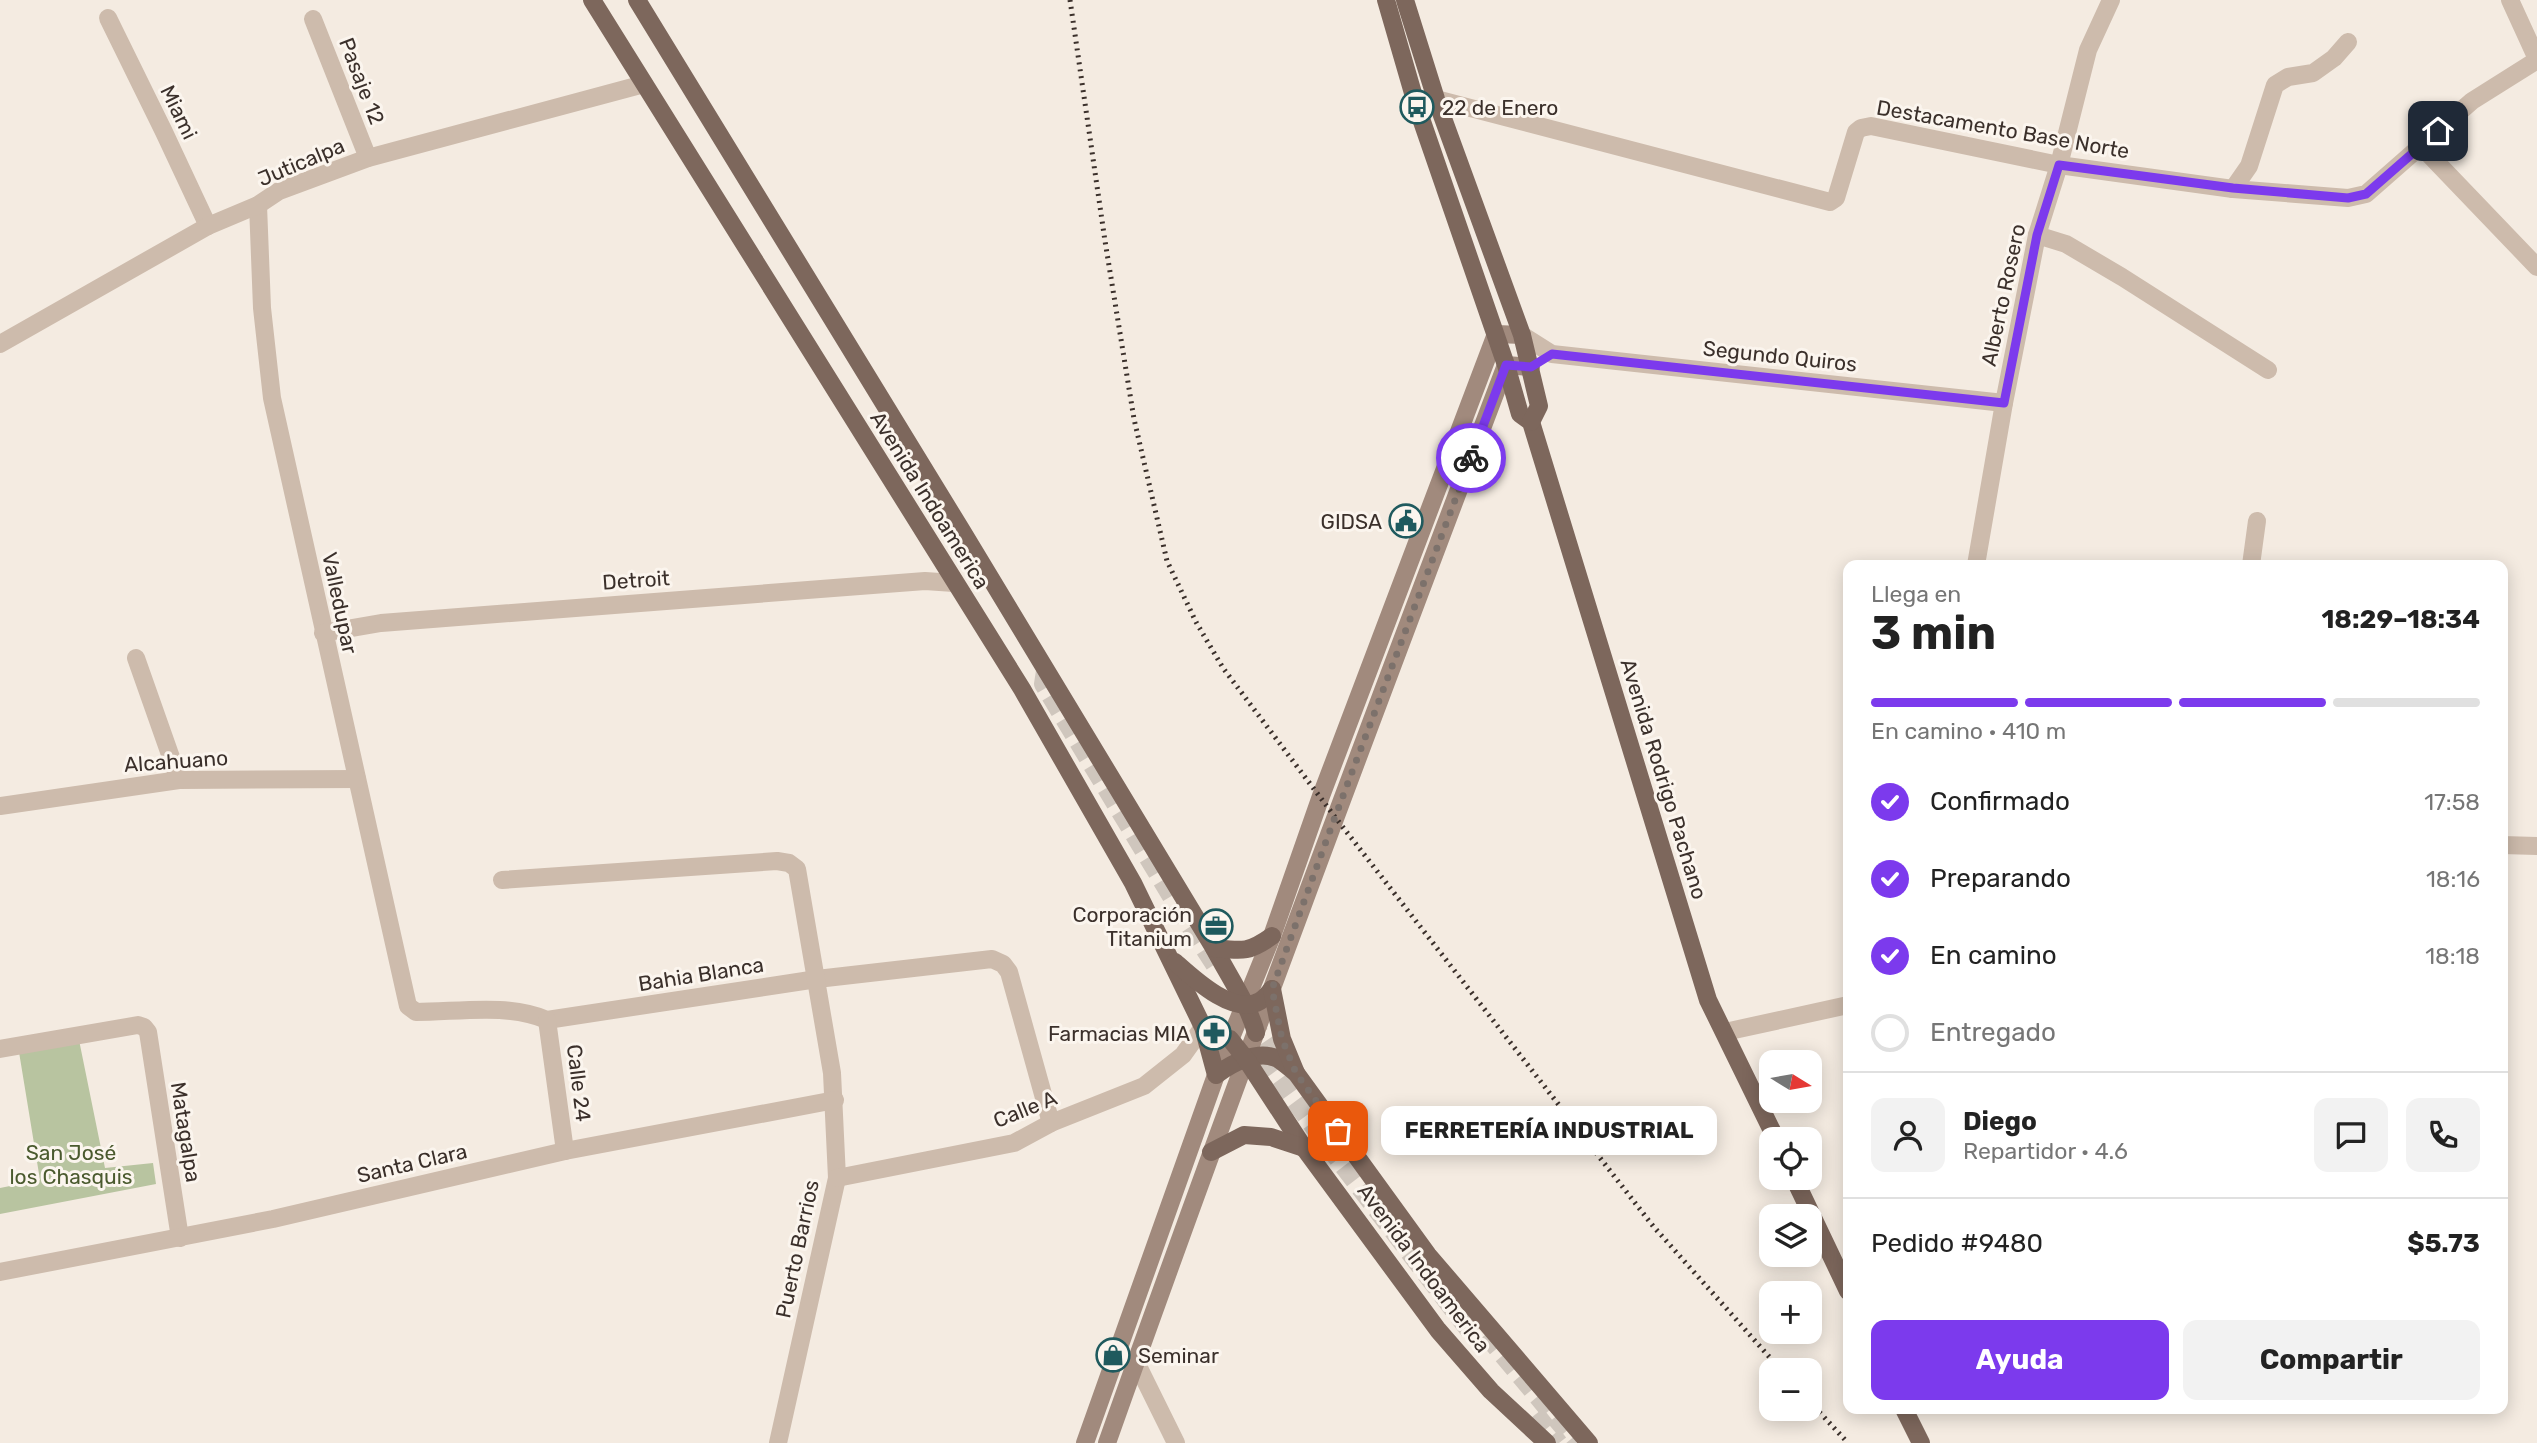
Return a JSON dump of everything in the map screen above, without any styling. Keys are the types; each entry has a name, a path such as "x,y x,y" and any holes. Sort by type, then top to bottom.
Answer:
{"main road":[{"name":"Avenida Indoamerica","path":"592,0 1022,689 1133,883 1170,957 1203,987 1220,997 1243,1004"},
{"name":"Avenida Indoamerica","path":"637,0 1214,948 1250,1013 1256,1032"},
{"name":"Avenida Rodrigo Pachano","path":"1386,0 1418,107 1496,334 1520,414 1531,422 1708,1000 1770,1127"},
{"name":"Avenida Rodrigo Pachano","path":"1405,0 1436,99 1522,335 1539,406 1531,422"},
{"path":"1214,948 1238,951 1253,949 1272,936"},
{"path":"1170,957 1203,1027 1216,1075 1246,1059 1230,1039"},
{"path":"1243,1004 1262,1000 1272,989"},
{"path":"1272,989 1282,1039 1296,1073"},
{"name":"Avenida Indoamerica","path":"1547,1443 1490,1391 1438,1330 1304,1148 1246,1059 1264,1055 1277,1059 1296,1073 1428,1255 1589,1443"},
{"path":"1211,1152 1244,1135 1271,1137 1304,1148"},
{"path":"1800,1190 1843,1281"},
{"path":"1906,1414 1921,1443"}],"street":[{"name":"Alberto Rosero","path":"1977,560 2037,235 2059,165 2088,50 2111,0"},
{"path":"2510,0 2537,59"},
{"name":"Miami","path":"108,18 208,226"},
{"name":"Pasaje 12","path":"313,19 368,158"},
{"path":"2233,188 2249,166 2275,85 2288,76 2313,73 2334,58 2348,41"},
{"name":"Destacamento Base Norte","path":"1436,99 1830,202 1836,198 1856,132 1871,126 2059,165 2233,188 2348,198 2366,194 2472,101 2537,59"},
{"name":"Juticalpa","path":"0,344 208,226 258,205 279,191 368,158 644,84"},
{"path":"2421,146 2537,267"},
{"name":"Valledupar","path":"258,205 262,308 272,398 408,1006"},
{"path":"2037,235 2066,244 2268,370"},
{"path":"1085,1443 1216,1075 1272,936 1321,796 1496,334 1522,335 1552,354 1531,367 1506,365 1211,1152 1107,1443"},
{"name":"Segundo Quiros","path":"1552,354 2004,403"},
{"path":"2252,560 2257,521"},
{"name":"Detroit","path":"323,633 381,623 925,581 954,583"},
{"path":"136,658 179,780"},
{"name":"Alcahuano","path":"0,806 179,780 356,779"},
{"path":"2508,845 2537,846"},
{"name":"Puerto Barrios","path":"502,880 777,861 789,863 797,869 835,1100 837,1178 778,1443"},
{"name":"Bahia Blanca","path":"408,1006 416,1012 511,1011 531,1013 548,1020 817,979 992,959 1003,964 1009,972 1051,1122"},
{"path":"1725,1032 1843,1006"},
{"name":"Calle 24","path":"548,1020 565,1151"},
{"name":"Matagalpa","path":"0,1049 138,1025 144,1027 148,1032 180,1238"},
{"name":"Calle A","path":"837,1178 1014,1143 1051,1122 1144,1086 1183,1055 1203,1027"},
{"name":"Santa Clara","path":"0,1272 274,1219 565,1151 835,1100"},
{"path":"1136,1362 1176,1443"}],"green space":[{"name":"San José los Chasquis","path":"79,1040 105,1168 153,1163 156,1184 0,1214 0,1188 40,1180 19,1052"}],"tunnel":[{"path":"1045,671 1043,684 1219,972"},
{"path":"1250,1019 1281,1065"},
{"path":"1263,1058 1470,1332"},
{"path":"1468,1314 1576,1443"},
{"path":"1536,1414 1559,1443"}],"railway":[{"path":"1070,0 1134,419 1167,561 1196,622 1223,668 1335,817 1653,1226 1770,1358"},
{"path":"1822,1415 1848,1443"}],"way so far":[{"path":"1338,1131 1296,1073 1282,1039 1272,989 1471,458"}],"place":[{"name":"22 de Enero","path":"1417,107"},
{"name":"GIDSA","path":"1406,521"},
{"name":"Corporación Titanium","path":"1216,926"},
{"name":"Farmacias MIA","path":"1214,1033"},
{"name":"FERRETERÍA INDUSTRIAL","path":"1338,1131"},
{"name":"Seminar","path":"1113,1355"}],"route":[{"path":"1471,458 1506,365 1531,367 1552,354 2004,403 2037,235 2059,165 2233,188 2348,198 2366,194 2438,131"}]}
